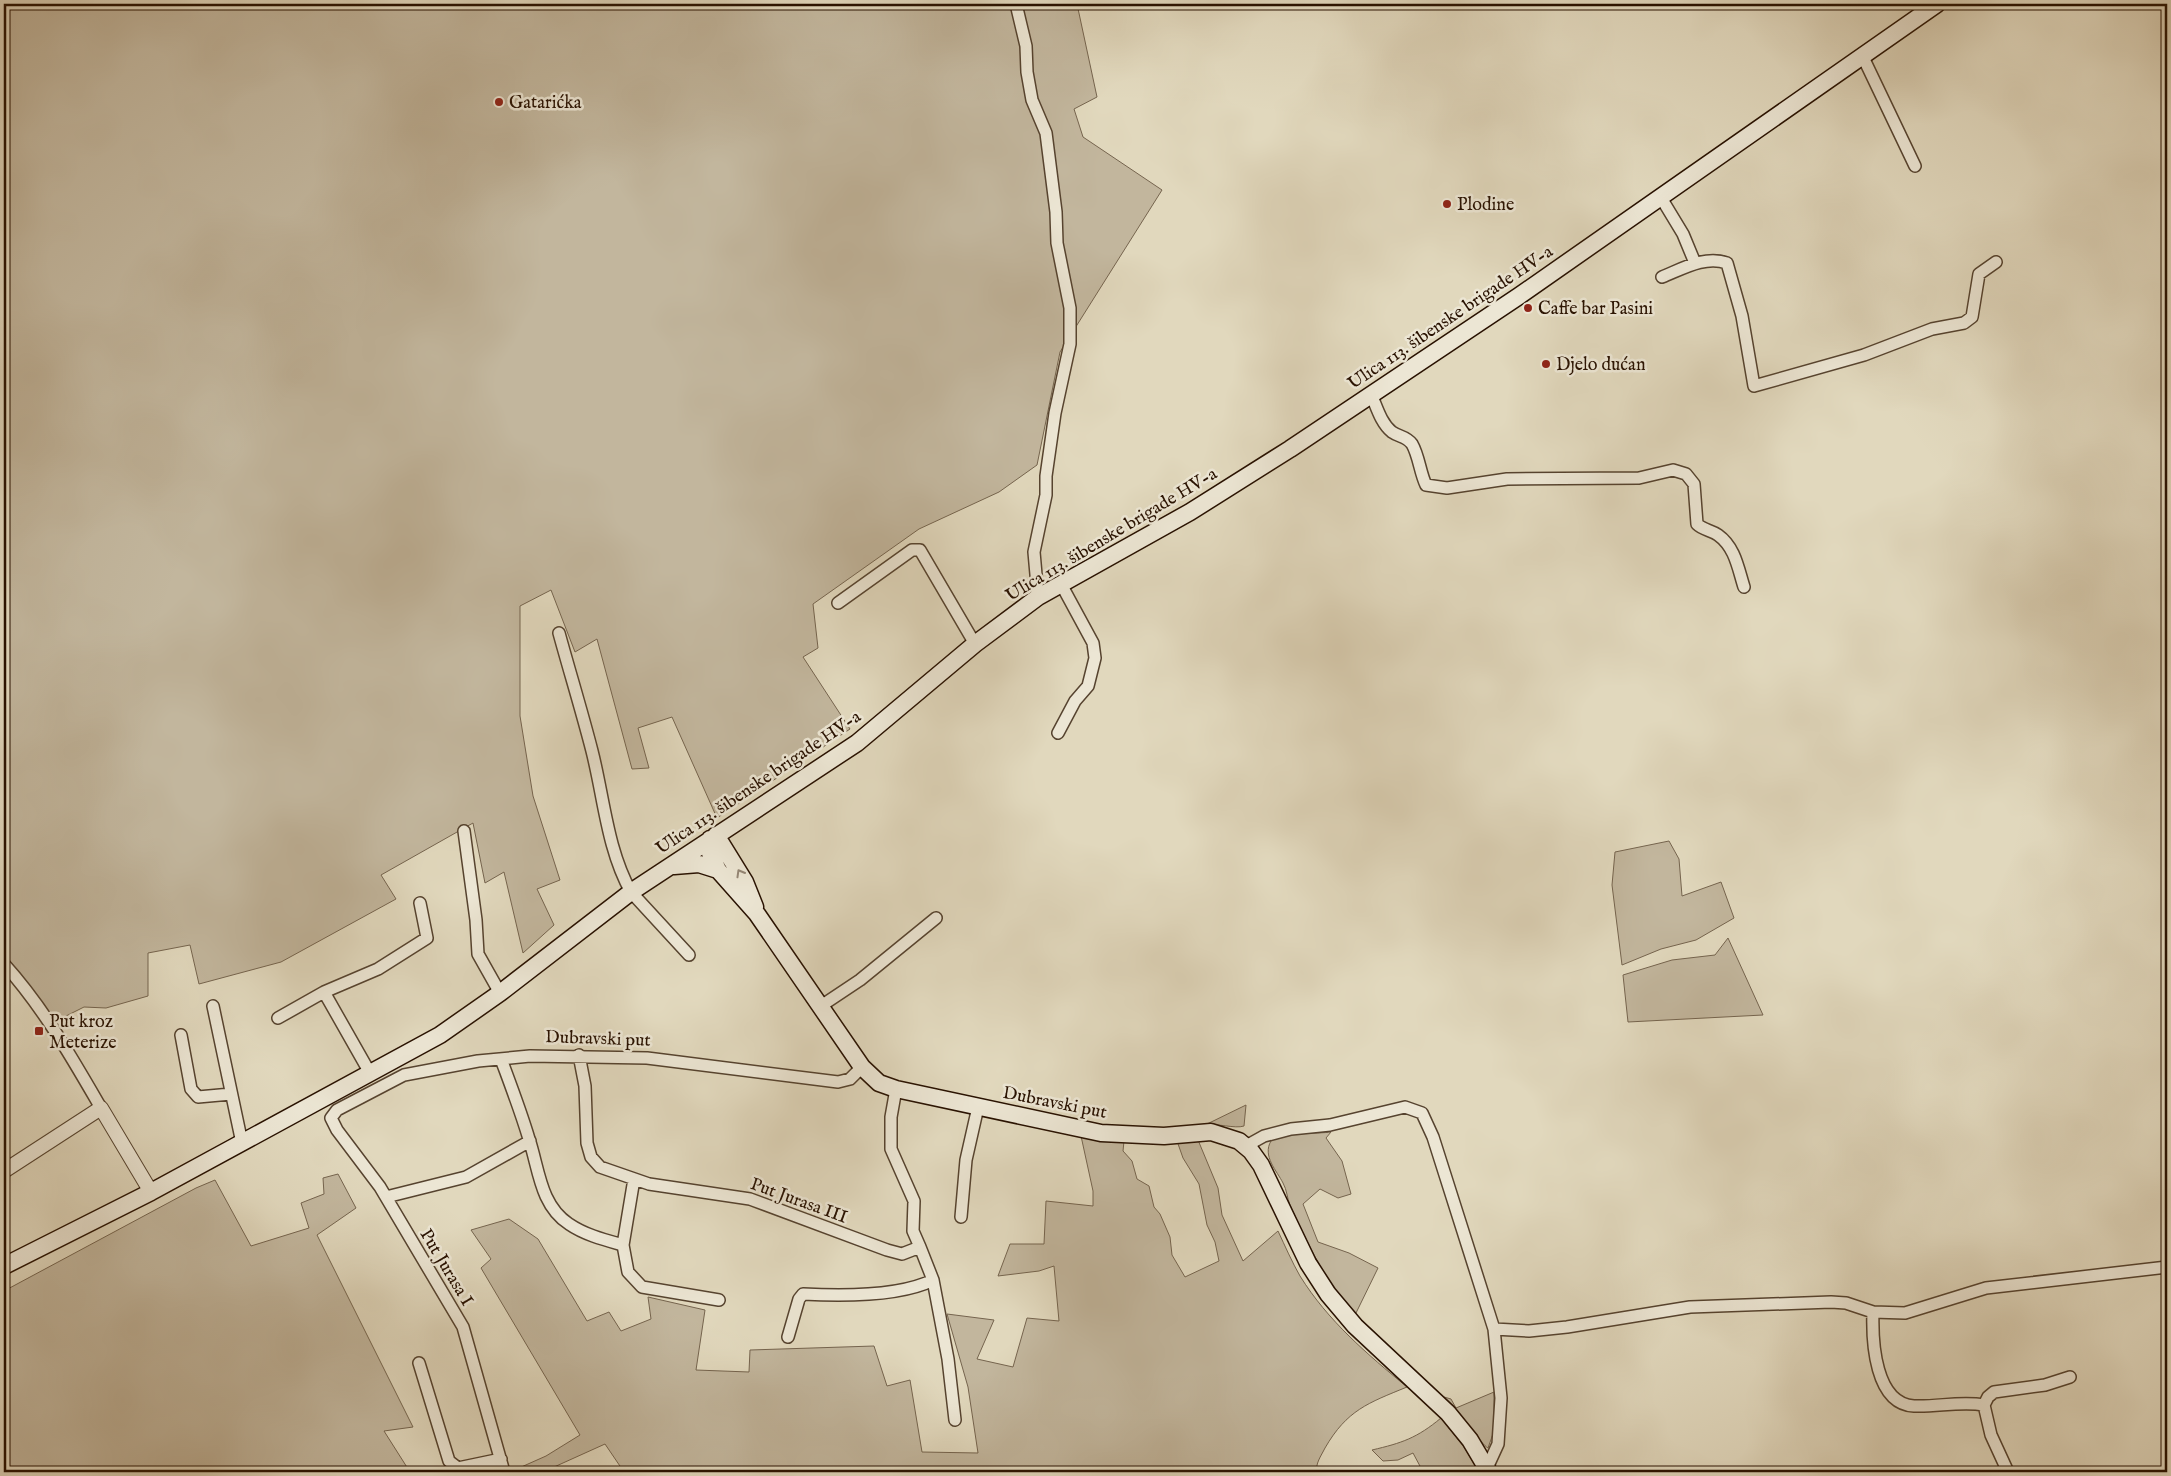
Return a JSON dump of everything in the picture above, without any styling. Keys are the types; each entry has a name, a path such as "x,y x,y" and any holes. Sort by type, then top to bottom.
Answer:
{"main road":[{"name":"Ulica 113. šibenske brigade HV-a","path":"4,1266 151,1192 440,1035 500,993 631,892 857,743 975,644 1038,597 1190,512 1371,394 1937,4"},
{"name":"Dubravski put","path":"713,837 710,853 718,870 757,914 862,1067 879,1083 896,1089 1101,1133 1164,1136 1211,1132 1231,1137 1246,1146"},
{"name":"Dubravski put","path":"713,837 745,882 757,914"},
{"path":"667,868 688,863 708,865 718,870"},
{"path":"1246,1146 1261,1165 1308,1263 1328,1294 1355,1326 1448,1413 1470,1440 1488,1470"}],"street":[{"path":"1016,4 1026,46 1027,72 1032,100 1046,133 1056,212 1057,243 1070,308 1070,344 1055,413 1046,476 1046,496 1034,552 1038,597"},
{"path":"1862,55 1915,166"},
{"path":"1660,196 1683,234 1695,263"},
{"path":"1662,277 1695,263 1719,260 1727,263 1742,316 1754,386 1864,355 1932,329 1964,324 1972,317 1979,274 1996,262"},
{"path":"1371,394 1384,424 1395,434 1404,436 1412,445 1422,478 1426,485 1434,488 1447,488 1508,479 1639,478 1673,470 1686,474 1694,484 1697,524 1716,534 1730,546 1744,588"},
{"path":"838,603 912,550 920,550 975,644"},
{"path":"1058,733 1075,701 1088,686 1095,658 1093,642 1061,584"},
{"path":"559,633 592,752 617,861 631,892 689,955"},
{"path":"464,831 476,920 478,954 500,993"},
{"path":"278,1018 324,992 378,969 427,938 420,903"},
{"path":"821,1006 860,980 936,918"},
{"path":"4,964 68,1050 151,1192"},
{"path":"324,992 370,1073"},
{"path":"213,1006 242,1143"},
{"path":"181,1035 191,1089 198,1097 232,1094"},
{"name":"Dubravski put","path":"337,1110 404,1075 502,1059 579,1055 647,1058 838,1082 850,1078 862,1067"},
{"name":"Put Jurasa III","path":"579,1055 585,1086 587,1143 591,1157 600,1167 649,1184 750,1199 886,1250 902,1254 920,1248"},
{"path":"502,1059 530,1141 542,1190 552,1207 568,1224 594,1236 623,1245"},
{"path":"896,1089 891,1117 891,1149 914,1201 913,1231 933,1280 948,1359 955,1420"},
{"path":"961,1217 963,1180 978,1107"},
{"path":"1246,1146 1264,1136 1291,1129 1330,1125 1405,1107 1422,1112 1433,1137 1494,1329 1501,1398 1498,1444 1488,1470"},
{"path":"4,1170 101,1108"},
{"name":"Put Jurasa I","path":"337,1110 331,1118 337,1130 386,1197 462,1327 504,1472"},
{"path":"386,1197 466,1177 530,1141"},
{"path":"634,1179 623,1245 628,1272 642,1287 719,1300"},
{"path":"1494,1329 1529,1331 1567,1328 1690,1307 1832,1302 1846,1303 1873,1312 1905,1313 1986,1288 2167,1267"},
{"path":"788,1337 799,1299 803,1294 842,1296 918,1287 933,1280"},
{"path":"1873,1312 1873,1341 1884,1384 1891,1396 1904,1404 1912,1406 1952,1403 1984,1405"},
{"path":"419,1363 449,1460 458,1468 501,1459"},
{"path":"2008,1472 1991,1435 1984,1405 1988,1397 1994,1392 2045,1385 2070,1377"}],"shaded area":[{"path":"4,4 1077,4 1097,97 1074,109 1083,137 1162,190 1060,352 1037,465 999,492 919,529 813,604 818,648 803,657 850,729 717,818 672,717 638,728 649,768 632,769 597,639 575,652 551,590 520,606 520,716 533,796 560,880 537,889 554,925 523,953 504,872 485,883 473,823 381,875 396,899 281,962 199,984 190,945 148,953 148,996 106,1008 84,1007 54,1022 23,977 4,954"},
{"path":"1669,841 1679,859 1682,896 1721,882 1734,918 1696,940 1661,949 1622,965 1612,885 1615,852"},
{"path":"1728,938 1763,1015 1628,1022 1623,975 1672,960 1715,955"},
{"path":"1246,1105 1244,1126 1205,1125"},
{"path":"1331,1132 1326,1138 1342,1161 1351,1194 1338,1198 1320,1189 1303,1204 1318,1242 1349,1253 1378,1268 1356,1313 1337,1293 1318,1263 1302,1232 1284,1186 1271,1163 1268,1152 1271,1141 1281,1136"},
{"path":"1081,1136 1124,1141 1123,1151 1132,1161 1137,1179 1149,1186 1154,1207 1160,1214 1170,1237 1172,1255 1185,1277 1219,1261 1215,1242 1207,1225 1199,1184 1183,1158 1177,1141 1198,1140 1218,1188 1222,1215 1243,1261 1278,1231 1300,1276 1323,1308 1349,1336 1407,1387 1370,1403 1350,1416 1333,1435 1325,1448 1318,1463 1317,1472 624,1472 605,1444 543,1472 510,1472 546,1456 580,1435 481,1268 491,1259 471,1230 509,1219 538,1239 587,1321 609,1312 621,1331 651,1319 648,1297 705,1310 696,1370 749,1372 750,1350 874,1346 887,1386 910,1380 922,1452 978,1453 968,1387 947,1314 994,1320 977,1359 1013,1367 1027,1318 1059,1321 1054,1266 1039,1271 998,1276 1010,1244 1044,1244 1046,1201 1093,1206 1093,1191"},
{"path":"338,1174 356,1208 317,1235 413,1427 384,1431 410,1472 4,1472 4,1291 196,1188 215,1180 251,1246 309,1228 301,1203 324,1194 323,1178"},
{"path":"1494,1392 1494,1431 1488,1448 1444,1397 1451,1399 1456,1408"},
{"path":"1441,1418 1464,1447 1479,1472 1421,1472 1421,1468 1413,1453 1398,1460 1383,1461 1372,1450 1409,1439"}],"place":[{"name":"Gatarićka","path":"499,102"},
{"name":"Plodine","path":"1447,204"},
{"name":"Caffe bar Pasini","path":"1528,308"},
{"name":"Djelo dućan","path":"1546,364"},
{"name":"Put kroz Meterize","path":"39,1031"}]}
